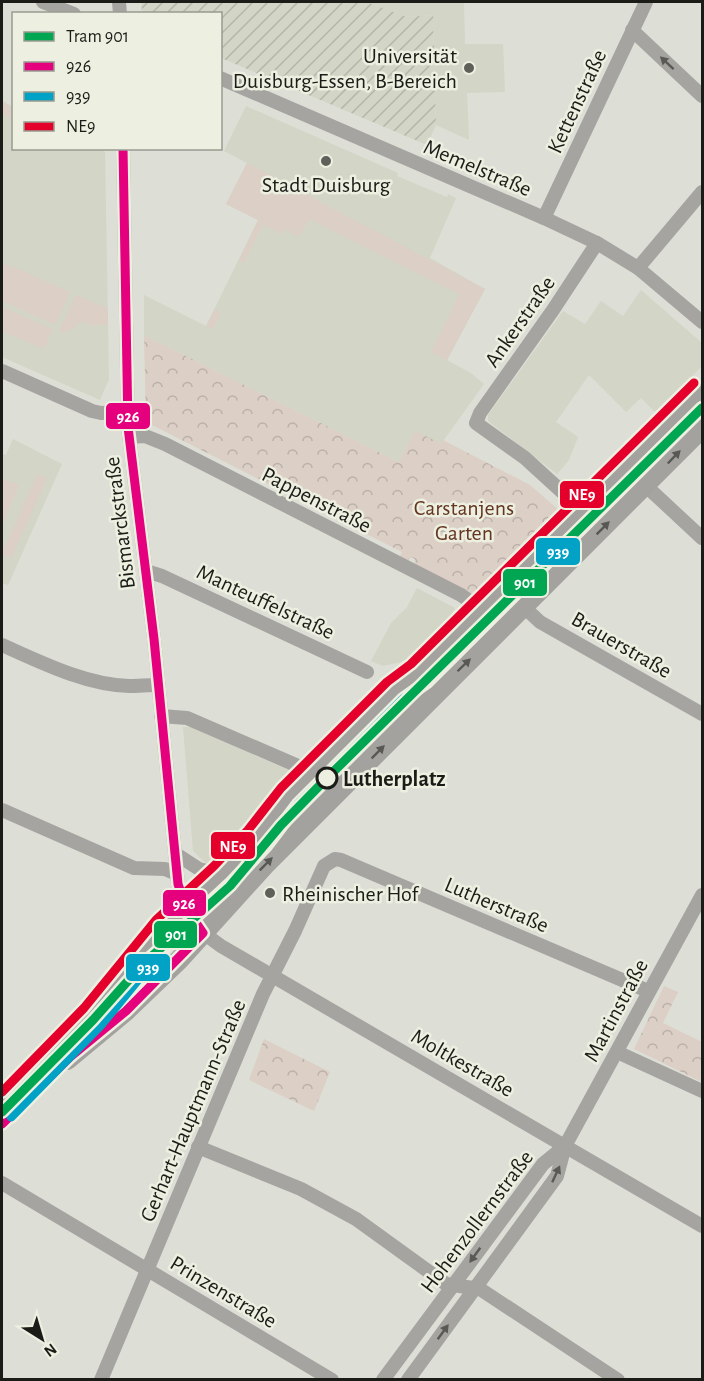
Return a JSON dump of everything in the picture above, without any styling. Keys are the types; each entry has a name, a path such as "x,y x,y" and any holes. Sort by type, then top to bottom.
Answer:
{"main road":[{"path":"2,1109 93,1016 121,984 150,945 257,838 285,801 310,775 395,690 419,673 478,607 583,511 702,392"},
{"path":"2,1124 70,1057 126,1011 266,865 702,428"}],"street":[{"path":"43,2 69,12"},
{"name":"Kettenstraße","path":"544,218 646,2"},
{"path":"632,30 702,96"},
{"name":"Memelstraße","path":"222,79 597,243 638,268 702,322"},
{"name":"Bismarckstraße","path":"123,150 129,437 146,571 174,865 186,908 203,933"},
{"path":"638,268 702,192"},
{"name":"Ankerstraße","path":"583,511 525,458 476,423 480,413 597,243"},
{"path":"2,371 92,411 127,412"},
{"name":"Pappenstraße","path":"129,437 145,436 165,444 461,595 478,607"},
{"path":"646,486 702,538"},
{"name":"Manteuffelstraße","path":"146,571 162,576 367,672"},
{"name":"Brauerstraße","path":"524,607 540,622 702,714"},
{"path":"2,645 56,669 90,679 127,686 157,685"},
{"path":"161,716 187,718 298,766 310,775"},
{"path":"2,810 124,865 147,870 174,865 222,875"},
{"name":"Lutherstraße","path":"330,861 341,860 648,991"},
{"name":"Gerhart-Hauptmann-Straße","path":"101,1380 263,994 324,866 330,861"},
{"name":"Martinstraße","path":"565,1146 702,895"},
{"name":"Moltkestraße","path":"203,933 221,946 702,1226"},
{"path":"616,1052 702,1091"},
{"name":"Hohenzollernstraße","path":"383,1380 543,1164 565,1146"},
{"name":"Hohenzollernstraße","path":"408,1380 558,1176 565,1146"},
{"path":"198,1148 301,1189 356,1219 447,1284 475,1287 618,1380"},
{"name":"Prinzenstraße","path":"2,1183 332,1380"}],"shaded area":[{"path":"141,2 367,2 407,17 433,15 436,125 427,145 222,58 222,12 142,12"},
{"name":"Universität Duisburg-Essen, B-Bereich","path":"367,2 464,2 465,44 503,44 505,92 467,93 469,140 436,125 433,15 407,17"},
{"path":"2,101 12,106 12,150 102,150 105,152 109,379 100,400 2,357"},
{"path":"246,106 398,173 397,176 447,197 448,194 456,198 430,258 485,289 447,360 471,373 484,384 441,444 399,462 144,335 144,295 206,326 258,220 226,204 247,163 224,151"},
{"path":"641,290 702,343 702,366 656,413 641,398 626,412 589,375 556,422 578,437 569,460 557,474 488,421 488,415 563,311 585,324 601,301 623,316"},
{"path":"13,439 62,464 8,585 2,583 2,454 6,455"},
{"path":"417,588 455,608 447,627 430,648 409,660 383,666 371,661 391,623 407,607"},
{"path":"183,727 191,727 297,774 251,820 256,826 240,841 234,835 207,864 193,851"}],"green space":[{"path":"2,101 12,106 12,119 2,114"},
{"path":"247,163 485,289 447,360 431,352 459,294 309,219 299,237 284,229 281,234 263,225 244,263 239,261 258,220 226,204"},
{"path":"2,262 70,292 55,325 2,301"},
{"path":"76,295 108,308 108,325 77,323 77,326 64,333 59,331"},
{"path":"2,307 53,329 44,349 2,331"},
{"path":"214,310 221,313 213,329 206,326"},
{"name":"Carstanjens Garten","path":"144,335 399,462 415,431 440,443 443,440 530,485 560,511 475,595 470,596 414,565 415,559 411,557 408,560 398,560 402,552 146,422"},
{"path":"37,474 47,478 11,559 2,554"},
{"path":"2,478 19,485 2,525"},
{"path":"664,986 678,992 663,1023 702,1042 702,1082 634,1049"},
{"path":"264,1039 330,1072 314,1111 249,1080"}],"tram line":[{"name":"901","path":"2,1112 93,1020 143,964 230,886 281,825 327,778 702,408"},
{"path":"440,665 500,616"}],"transit line":[{"name":"926","path":"2,1124 70,1057 126,1011 203,933 186,908 178,884 154,639 128,427 123,150"},
{"name":"NE9","path":"2,1092 84,1008 156,920 214,866 248,830 281,788 387,682 411,664 694,383"},
{"name":"939","path":"11,1117 102,1024 173,937 230,884 266,846 298,804 403,699 427,682 702,408"}],"place":[{"name":"Universität Duisburg-Essen, B-Bereich","path":"469,68"},
{"name":"Stadt Duisburg","path":"326,161"},
{"name":"Lutherplatz","path":"327,778"},
{"name":"Rheinischer Hof","path":"270,893"}]}
